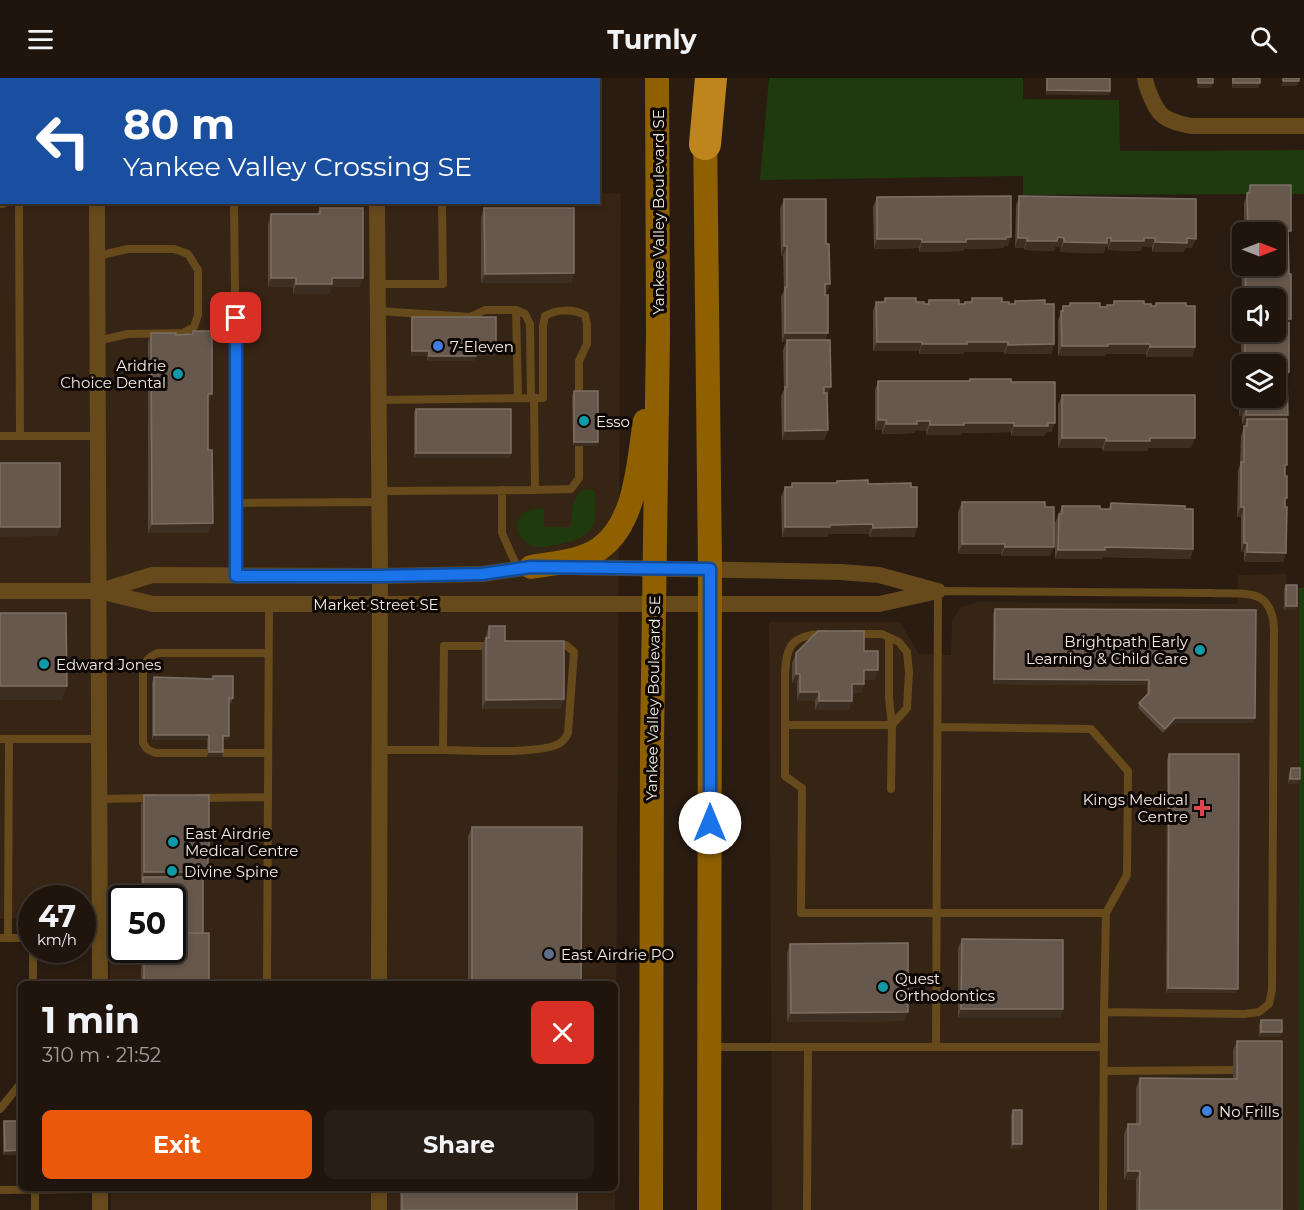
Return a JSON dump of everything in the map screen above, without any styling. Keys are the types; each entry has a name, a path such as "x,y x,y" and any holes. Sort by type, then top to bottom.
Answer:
{"highway":[{"path":"705,144 711,78"}],"main road":[{"name":"Yankee Valley Boulevard SE","path":"650,1202 652,744 658,335 657,78"},
{"path":"704,78 710,569 709,1210"},
{"path":"525,568 575,559 599,549 615,533 624,519 633,494 658,335"}],"street":[{"path":"1145,78 1160,113 1173,122 1191,126 1304,126"},
{"path":"97,204 100,981"},
{"path":"377,204 380,576 379,981"},
{"name":"Market Street SE","path":"99,591 152,575 380,576 482,574 525,568 655,568 841,572 879,575 938,591"},
{"name":"Market Street SE","path":"0,591 99,591 153,604 655,605 879,604 938,591"},
{"path":"100,1191 100,1210"},
{"path":"379,1191 379,1210"}],"lane":[{"path":"19,204 20,436"},
{"path":"234,204 236,576"},
{"path":"378,284 443,284 442,204"},
{"path":"97,256 128,249 174,249 188,254 198,270 198,315 194,327 183,333 128,334 98,341"},
{"path":"378,311 470,317 485,310 516,310 525,314 530,324 535,490"},
{"path":"516,310 518,398"},
{"path":"378,400 543,398 545,316 553,312 576,311 585,315 587,324 587,344 579,361 579,396"},
{"path":"0,436 98,436"},
{"path":"236,503 502,490 571,489 579,478 579,446"},
{"path":"502,490 502,533 525,568"},
{"path":"936,1047 938,591 1256,595 1267,602 1273,615 1272,990 1269,1004 1259,1012 1244,1014 1104,1012"},
{"path":"267,981 269,603"},
{"path":"830,634 808,634 795,641 785,661 785,776 802,788 801,913 1106,913"},
{"path":"785,725 892,725 908,708 907,652 899,642 882,634 840,634"},
{"path":"889,638 889,698 892,725 891,789"},
{"path":"443,750 444,646 485,645"},
{"path":"380,750 532,750 552,747 564,740 568,733 574,652 566,645 544,645"},
{"path":"207,753 155,753 147,749 143,743 143,667 147,660 158,653 269,653"},
{"path":"938,727 1091,729 1128,771 1127,875 1106,913 1102,1210"},
{"path":"4,938 5,739 99,739"},
{"path":"222,753 268,753"},
{"path":"189,798 268,797"},
{"path":"99,799 167,798"},
{"path":"33,963 33,981"},
{"path":"709,1047 1104,1047"},
{"path":"807,1210 808,1047"},
{"path":"1104,1071 1233,1070"},
{"path":"0,1109 18,1087"},
{"path":"0,1190 18,1189"},
{"path":"35,1191 35,1210"}],"shaded area":[{"path":"600,192 621,194 616,981 110,981 110,963 186,963 186,885 108,885 108,920 96,919 96,885 18,885 18,919 0,919 0,204 600,204"},
{"path":"1287,574 1286,587 1299,588 1298,1210 772,1210 769,622 900,622 919,654 951,655 952,621 961,607 978,602 1237,604 1238,575"},
{"path":"111,1191 615,1191 615,1210 111,1210"}],"green space":[{"path":"769,78 1023,78 1023,99 1119,100 1120,151 1304,150 1304,194 1023,195 1023,176 760,180"},
{"path":"581,490 595,490 595,519 586,534 572,541 543,547 532,546 524,540 518,531 518,522 524,513 532,509 544,510 544,527 571,527 573,508"},
{"path":"1299,588 1304,588 1304,1210 1298,1210"}],"building":[{"path":"1047,78 1110,78 1110,91 1047,90"},
{"path":"1198,78 1213,78 1213,83 1198,83"},
{"path":"1233,78 1260,78 1260,83 1233,83"},
{"path":"1283,78 1299,78 1299,81 1283,81"},
{"path":"1250,185 1291,185 1291,231 1288,231 1291,319 1286,319 1286,288 1246,288 1245,276 1286,276 1286,222 1248,222 1247,193 1250,193"},
{"path":"1011,196 1011,237 1006,237 1006,239 922,242 922,239 877,239 877,197"},
{"path":"1019,196 1196,199 1196,239 1187,238 1187,243 1155,242 1155,238 1144,238 1144,241 1111,241 1111,238 1107,238 1107,243 1064,242 1064,238 1058,237 1057,241 1027,241 1027,238 1018,238"},
{"path":"784,199 826,199 826,244 829,244 830,284 825,284 825,295 828,295 828,333 785,333 787,246 784,246"},
{"path":"320,208 363,208 363,278 332,278 332,284 296,284 296,278 271,278 271,214 320,214"},
{"path":"484,208 574,208 574,273 485,274"},
{"path":"885,298 916,298 916,302 924,302 924,304 929,304 929,300 959,300 959,304 965,304 965,302 972,302 972,298 1002,298 1002,302 1009,302 1009,304 1015,304 1015,301 1045,300 1045,304 1054,304 1054,344 877,342 876,302 885,302"},
{"path":"1114,301 1144,301 1144,304 1151,304 1151,306 1156,306 1156,303 1186,303 1186,306 1195,306 1195,347 1150,347 1150,344 1062,346 1061,311 1063,311 1063,306 1070,306 1070,303 1100,303 1100,307 1107,307 1107,305 1114,305"},
{"path":"412,317 496,317 496,352 476,352 476,356 429,356 429,351 412,351"},
{"path":"1286,323 1289,323 1289,372 1286,373 1286,354 1245,354 1245,342 1286,342"},
{"path":"193,331 212,331 212,394 208,394 208,450 212,450 213,523 152,524 151,333 176,333 176,335 193,334"},
{"path":"787,340 830,340 831,387 824,387 824,393 827,393 828,430 785,431"},
{"path":"970,379 1055,382 1055,423 1048,423 1048,426 1014,426 1014,423 930,425 930,421 917,421 917,424 886,424 886,420 878,420 878,381 970,381"},
{"path":"1287,379 1288,415 1246,415 1246,408 1286,408"},
{"name":"Esso","path":"574,391 598,391 598,442 574,442"},
{"path":"1062,395 1195,395 1195,438 1106,441 1106,438 1062,438"},
{"path":"416,409 511,409 511,453 416,453"},
{"path":"1247,419 1287,419 1286,553 1247,552 1247,543 1244,543 1241,462 1244,462 1244,426 1247,426"},
{"path":"0,463 60,463 60,527 0,527"},
{"path":"868,480 868,484 911,483 911,487 917,487 917,527 873,528 873,524 785,527 785,487 792,487 792,483"},
{"path":"962,502 1045,502 1045,507 1054,507 1054,547 962,544"},
{"path":"1111,503 1185,506 1185,509 1193,509 1193,549 1105,547 1105,550 1058,550 1059,514 1062,514 1062,506 1100,506 1100,509 1111,509"},
{"path":"1286,585 1297,585 1297,606 1286,606"},
{"path":"995,609 1256,610 1255,718 1175,718 1165,729 1139,703 1149,693 1149,680 994,679"},
{"path":"0,613 66,613 67,686 0,686"},
{"path":"489,626 505,626 505,641 564,641 564,699 486,700 486,638 489,638"},
{"path":"818,631 864,631 864,651 878,651 878,670 864,670 864,684 852,684 852,701 819,701 819,692 800,692 800,674 796,674 796,653"},
{"path":"213,676 233,676 233,698 229,698 229,736 223,736 223,752 209,752 209,735 154,735 154,677 213,679"},
{"path":"1169,754 1239,754 1238,989 1168,988"},
{"path":"1291,768 1300,768 1300,779 1290,779"},
{"path":"144,795 209,795 208,872 144,872"},
{"path":"472,827 582,827 581,981 472,981"},
{"path":"143,877 203,877 203,933 186,933 186,885 143,885"},
{"path":"186,933 209,933 209,981 144,981 144,963 186,963"},
{"path":"962,939 1063,940 1063,1009 961,1009"},
{"path":"908,943 908,1012 791,1013 790,944"},
{"path":"1261,1020 1282,1020 1282,1032 1261,1032"},
{"name":"No Frills","path":"1237,1041 1282,1041 1282,1210 1139,1210 1140,1171 1128,1171 1128,1124 1140,1124 1140,1078 1237,1079"},
{"path":"1013,1110 1022,1110 1022,1144 1013,1144"},
{"path":"4,1121 18,1121 18,1150 5,1151"},
{"path":"402,1191 577,1191 577,1210 402,1210"}],"place":[{"name":"7-Eleven","path":"438,346"},
{"name":"Aridrie Choice Dental","path":"178,374"},
{"name":"Esso","path":"584,421"},
{"name":"Brightpath Early Learning & Child Care","path":"1200,650"},
{"name":"Edward Jones","path":"44,664"},
{"name":"Kings Medical Centre","path":"1202,808"},
{"name":"East Airdrie Medical Centre","path":"173,842"},
{"name":"Divine Spine","path":"172,871"},
{"name":"East Airdrie PO","path":"549,954"},
{"name":"Quest Orthodontics","path":"883,987"},
{"name":"No Frills","path":"1207,1111"}],"route":[{"path":"236,318 236,576 482,574 531,567 710,569 710,823"}]}
